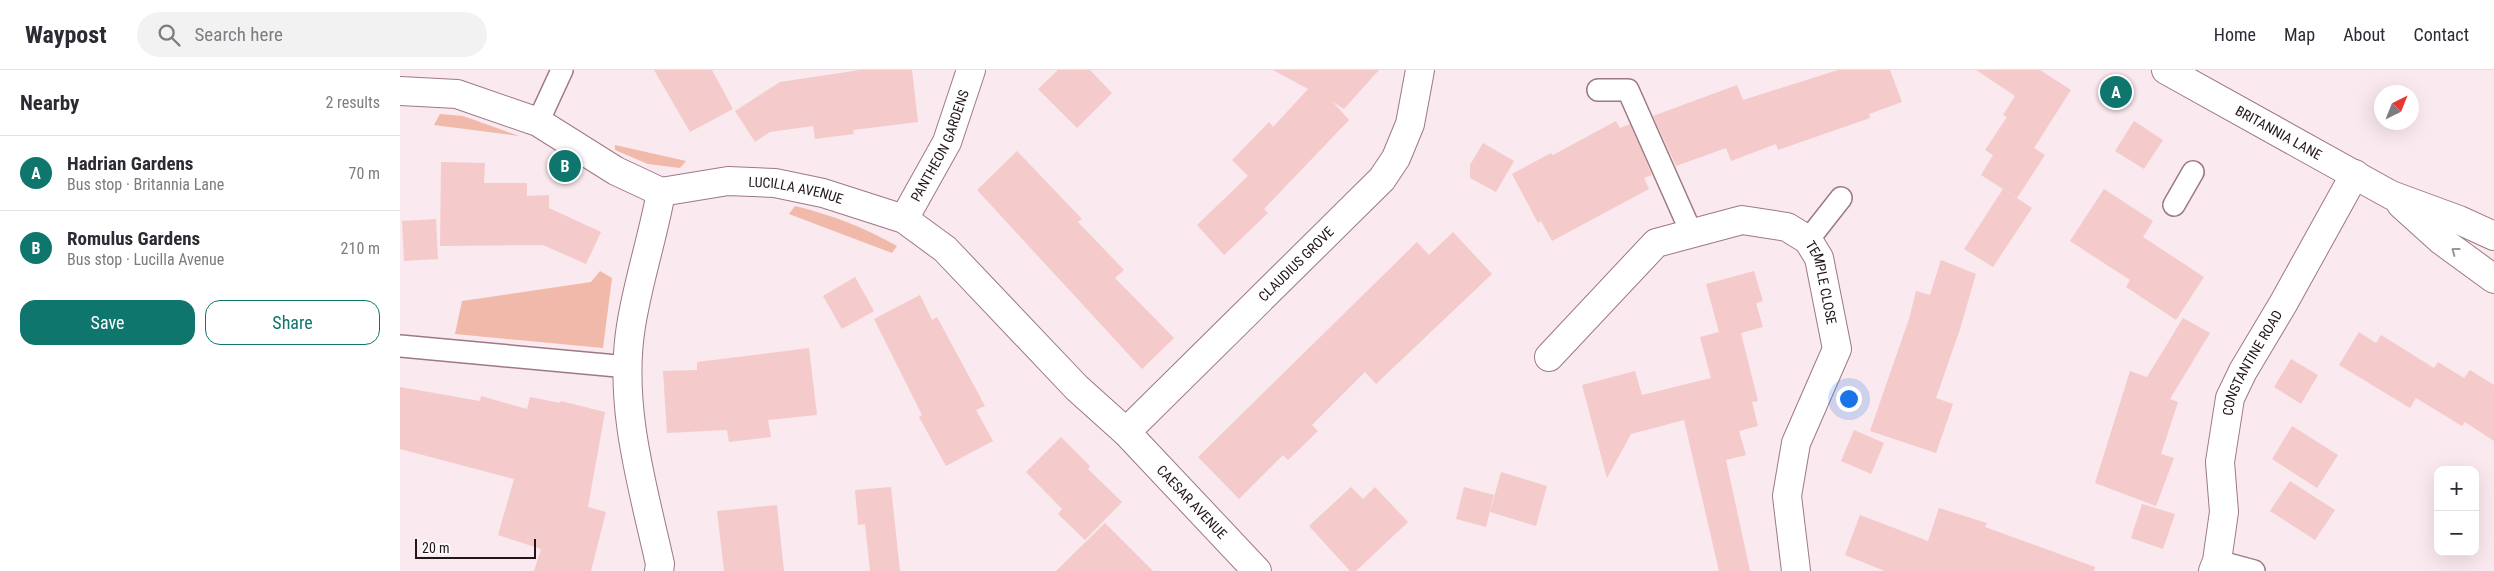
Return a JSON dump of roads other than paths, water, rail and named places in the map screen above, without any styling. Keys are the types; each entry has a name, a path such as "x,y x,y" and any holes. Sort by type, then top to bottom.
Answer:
{"street":[{"name":"PANTHEON GARDENS","path":"904,218 948,142 971,70"},
{"name":"CLAUDIUS GROVE","path":"1126,432 1382,179 1396,158 1410,124 1420,70"},
{"name":"BRITANNIA LANE","path":"2166,70 2391,195 2459,220 2494,236"},
{"path":"400,91 457,94 538,122 616,171 661,192 631,327 628,367 628,401 637,462 660,564 659,571"},
{"name":"CONSTANTINE ROAD","path":"2215,566 2224,512 2220,462 2230,398 2243,371 2283,304 2355,174"},
{"name":"LUCILLA AVENUE","path":"661,192 728,181 775,183 823,193 904,218 945,249 1077,388 1126,432"},
{"name":"BRITANNIA LANE","path":"2391,195 2442,241 2494,279"},
{"name":"TEMPLE CLOSE","path":"1549,357 1656,243 1690,232 1742,220 1787,227 1808,240 1819,258 1837,349 1796,444 1787,496 1796,571"},
{"name":"CAESAR AVENUE","path":"1126,432 1257,571"}],"lane":[{"path":"538,122 562,70"},
{"path":"1598,90 1628,90 1690,232"},
{"path":"2174,205 2193,172"},
{"path":"1808,240 1841,198"},
{"path":"400,346 628,367"},
{"path":"2215,566 2254,571"}],"place":[{"name":"Hadrian Gardens","path":"2116,92"},
{"name":"Romulus Gardens","path":"565,166"}]}
